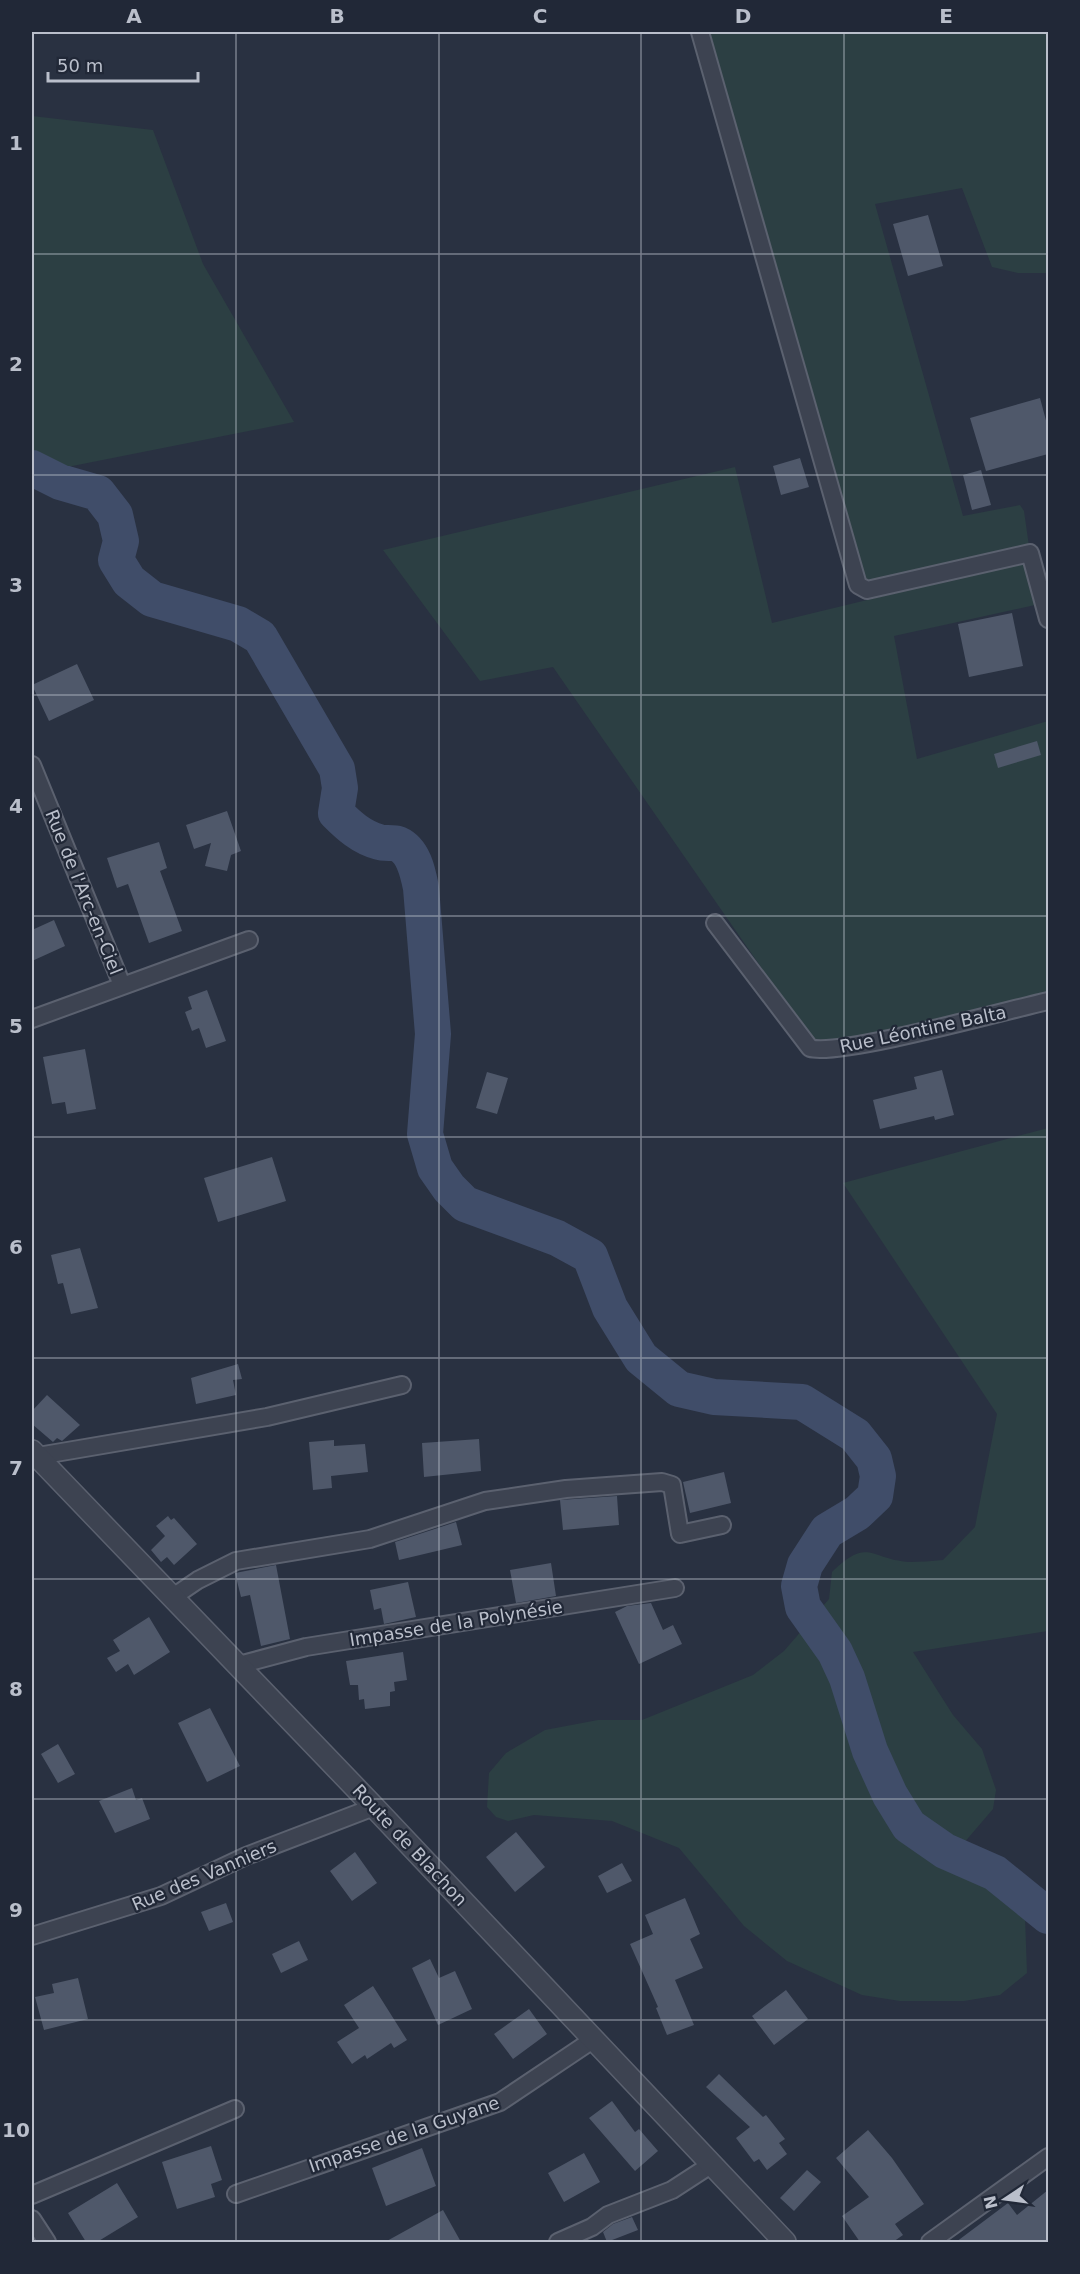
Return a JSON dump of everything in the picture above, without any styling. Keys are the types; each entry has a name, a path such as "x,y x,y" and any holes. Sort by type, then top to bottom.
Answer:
{"street":[{"path":"700,32 858,585 867,590 1030,553 1048,619"},
{"name":"Rue de l'Arc-en-Ciel","path":"32,765 122,985"},
{"name":"Rue Léontine Balta","path":"715,923 810,1048 819,1051 854,1046 1048,1001"},
{"path":"32,1019 249,940"},
{"path":"35,1454 267,1417 402,1385"},
{"name":"Route de Blachon","path":"35,1454 239,1665 785,2242"},
{"path":"173,1597 198,1580 236,1561 370,1539 485,1501 566,1490 662,1482 672,1485 680,1534 722,1526"},
{"name":"Impasse de la Polynésie","path":"239,1665 306,1647 675,1588"},
{"name":"Rue des Vanniers","path":"32,1936 161,1896 246,1856 374,1807"},
{"name":"Impasse de la Guyane","path":"236,2194 500,2102 594,2039"},
{"path":"32,2195 235,2109"},
{"path":"930,2242 1048,2157"},
{"path":"558,2242 592,2227 608,2214 672,2190 712,2164"},
{"path":"32,2219 47,2242"}],"green space":[{"path":"700,32 1048,32 1048,273 1018,273 992,267 962,188 875,204 963,516 1020,505 1024,511 1030,553 867,590"},
{"path":"32,116 153,130 203,264 294,422 32,474"},
{"path":"735,467 772,623 1032,560 1044,603 894,636 917,759 1048,721 1048,1001 822,1044 808,1035 553,667 480,681 383,550"},
{"path":"1048,1128 1048,1631 913,1652 953,1715 982,1749 996,1790 993,1809 963,1844 966,1869 991,1884 1025,1917 1027,1973 1000,1995 964,2001 900,2001 862,1995 787,1961 744,1926 679,1848 612,1821 534,1815 508,1821 496,1817 487,1807 489,1773 506,1753 545,1730 598,1720 642,1720 753,1675 784,1651 829,1599 832,1572 844,1561 862,1552 910,1562 943,1560 975,1527 997,1414 843,1183"}],"building":[{"path":"928,215 943,266 908,276 893,224"},
{"path":"1040,398 1048,428 1048,454 986,471 970,418"},
{"path":"800,458 809,487 781,495 773,466"},
{"path":"981,470 991,505 972,510 963,475"},
{"path":"1012,613 1023,666 969,677 958,624"},
{"path":"77,664 94,700 49,721 32,685"},
{"path":"1037,741 1041,755 998,768 994,754"},
{"path":"227,811 241,851 231,855 227,871 205,866 211,843 194,849 186,825"},
{"path":"159,842 167,868 160,871 182,931 149,943 128,884 117,888 107,858"},
{"path":"54,920 65,946 32,961 32,930"},
{"path":"207,990 226,1041 206,1048 199,1028 192,1031 185,1012 192,1009 188,997"},
{"path":"85,1049 96,1109 67,1114 65,1102 52,1104 43,1057"},
{"path":"942,1070 954,1115 935,1120 934,1116 880,1129 873,1100 917,1089 914,1077"},
{"path":"487,1072 508,1078 497,1114 476,1108"},
{"path":"272,1157 286,1201 218,1222 204,1178"},
{"path":"80,1248 98,1308 71,1314 63,1283 58,1284 51,1255"},
{"path":"238,1364 242,1379 233,1380 236,1395 196,1404 191,1378"},
{"path":"47,1395 80,1425 62,1441 57,1438 53,1442 32,1424 32,1411"},
{"path":"479,1439 481,1471 424,1477 422,1443"},
{"path":"334,1440 334,1446 365,1444 368,1472 331,1476 332,1488 313,1490 309,1442"},
{"path":"724,1472 731,1503 690,1513 683,1482"},
{"path":"617,1496 619,1525 563,1530 560,1500"},
{"path":"168,1516 171,1520 174,1518 197,1544 174,1565 167,1557 161,1562 151,1550 165,1536 156,1526"},
{"path":"456,1522 462,1545 399,1560 395,1542"},
{"path":"551,1563 556,1596 516,1603 510,1570"},
{"path":"276,1565 290,1639 261,1646 250,1595 241,1597 235,1573"},
{"path":"408,1582 416,1617 384,1624 381,1608 374,1610 370,1590"},
{"path":"651,1603 663,1630 673,1625 682,1644 639,1664 615,1612 627,1606"},
{"path":"149,1617 170,1652 134,1675 128,1664 116,1672 107,1658 120,1651 113,1640"},
{"path":"403,1652 407,1680 394,1682 395,1691 390,1692 390,1706 365,1709 364,1699 359,1700 358,1685 350,1685 346,1661"},
{"path":"210,1708 240,1766 207,1782 178,1723"},
{"path":"58,1744 75,1774 58,1783 41,1754"},
{"path":"132,1788 136,1800 142,1798 150,1819 115,1833 99,1801"},
{"path":"516,1832 545,1867 515,1892 486,1857"},
{"path":"355,1852 377,1883 352,1901 330,1871"},
{"path":"622,1863 632,1881 607,1893 598,1876"},
{"path":"685,1898 700,1934 690,1939 703,1968 675,1980 694,2025 667,2035 656,2008 658,2007 630,1944 653,1934 645,1915"},
{"path":"226,1903 233,1922 209,1931 201,1912"},
{"path":"299,1941 308,1960 281,1973 272,1954"},
{"path":"430,1959 439,1978 455,1971 472,2009 438,2025 412,1968"},
{"path":"78,1978 88,2019 44,2030 35,1997 54,1993 52,1984"},
{"path":"373,1986 407,2040 394,2048 391,2043 367,2059 365,2055 352,2064 337,2042 359,2028 344,2005"},
{"path":"786,1990 808,2019 774,2045 752,2016"},
{"path":"529,2009 547,2034 513,2059 494,2034"},
{"path":"719,2074 763,2117 766,2115 785,2139 779,2143 787,2154 767,2170 759,2159 754,2162 736,2138 750,2127 706,2087"},
{"path":"612,2101 635,2132 639,2129 658,2151 635,2171 589,2118"},
{"path":"868,2130 892,2158 924,2204 895,2224 903,2235 893,2242 860,2242 842,2216 869,2197 836,2158"},
{"path":"211,2146 222,2180 211,2184 215,2197 177,2209 162,2162"},
{"path":"422,2148 436,2186 386,2206 372,2168"},
{"path":"584,2153 600,2182 564,2202 548,2173"},
{"path":"807,2170 821,2182 794,2211 780,2198"},
{"path":"117,2183 138,2217 97,2242 86,2242 68,2213"},
{"path":"1048,2190 1048,2242 956,2242 1008,2203 1017,2215"},
{"path":"443,2210 461,2242 385,2242"},
{"path":"632,2217 638,2230 607,2242 603,2232 613,2224"}],"waterway":[{"path":"32,468 60,482 98,493 115,515 121,541 116,560 129,581 152,599 238,624 260,637 337,769 340,788 336,813 361,834 379,842 398,844 412,857 421,888 433,1034 425,1134 435,1168 449,1188 465,1204 557,1238 590,1256 610,1308 641,1358 679,1389 714,1397 802,1402 855,1435 874,1459 878,1476 875,1496 857,1513 827,1531 805,1565 799,1586 803,1607 835,1652 847,1678 870,1751 890,1795 909,1826 945,1851 995,1873 1048,1916"}]}
